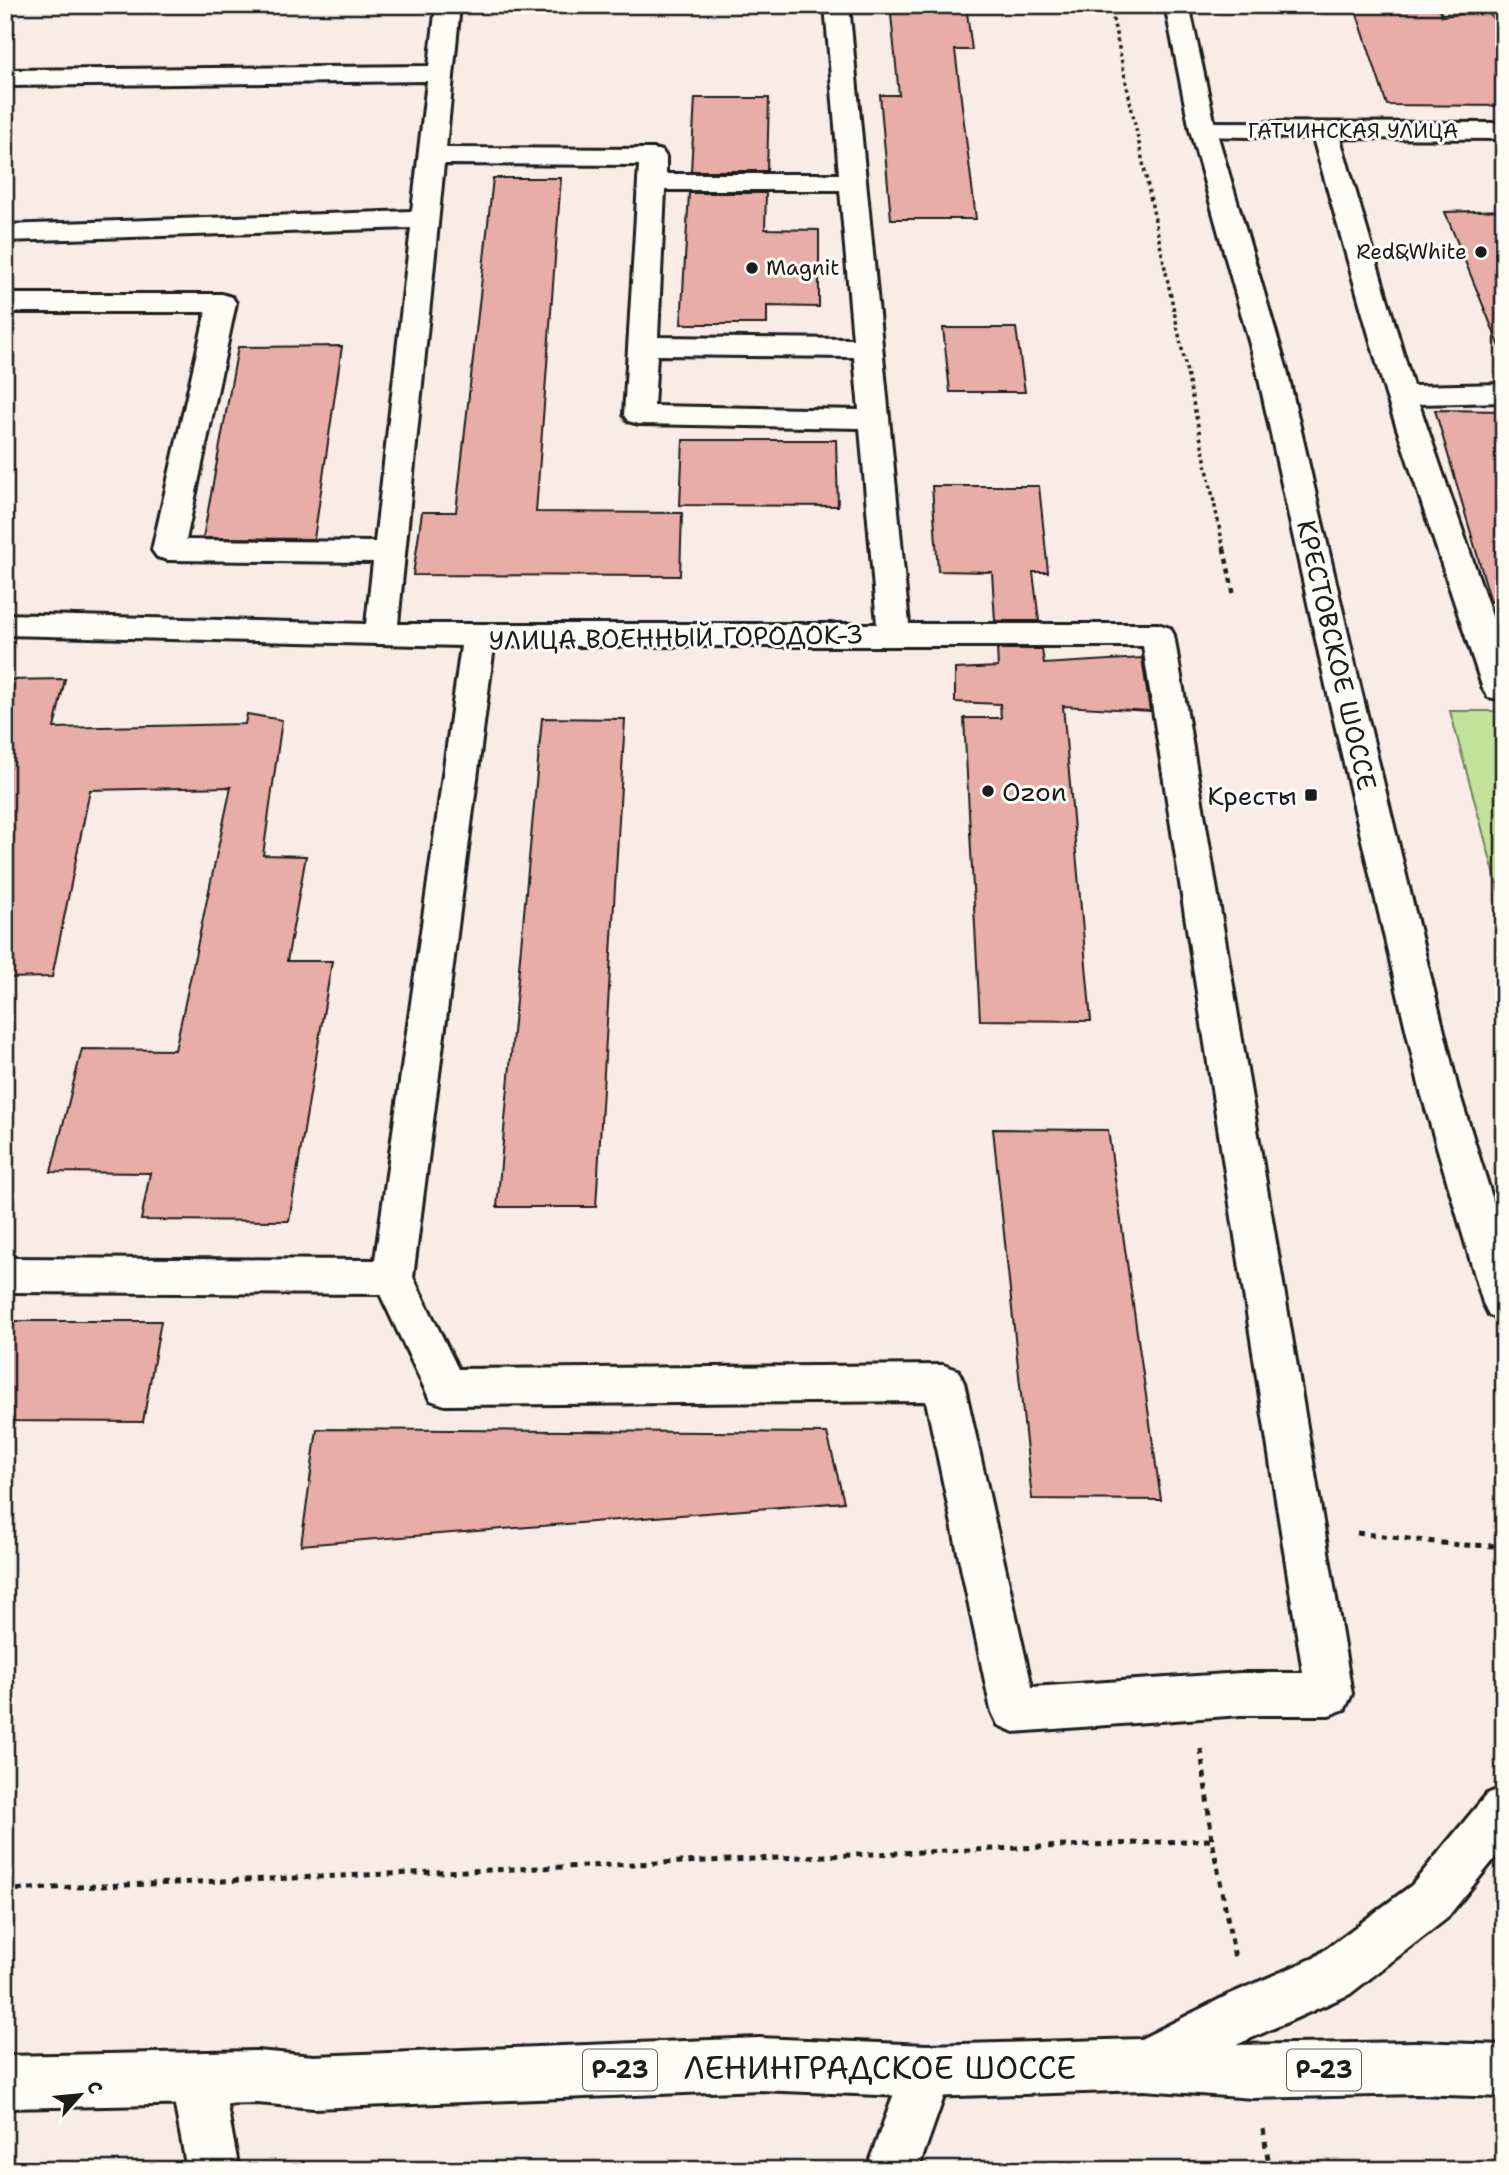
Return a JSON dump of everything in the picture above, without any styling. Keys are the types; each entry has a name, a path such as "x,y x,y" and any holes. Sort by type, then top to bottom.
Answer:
{"main road":[{"path":"381,635 423,219 448,5"},
{"name":"УЛИЦА ВОЕННЫЙ ГОРОДОК-3","path":"393,1277 479,635 894,635 837,5"},
{"name":"КРЕСТОВСКОЕ ШОССЕ","path":"1177,5 1203,130 1272,370 1343,686 1439,1089 1504,1303"},
{"path":"5,78 439,73"},
{"name":"ГАТЧИНСКАЯ УЛИЦА","path":"1203,130 1504,131"},
{"path":"1324,130 1401,395 1502,689"},
{"path":"430,156 653,157 645,346 639,415 873,418"},
{"path":"652,182 855,182"},
{"path":"5,233 423,219"},
{"path":"5,303 222,303 168,550 389,552"},
{"path":"645,346 868,348"},
{"path":"1401,395 1504,393"},
{"path":"5,624 381,635 479,635"},
{"path":"5,1275 393,1277 445,1387 943,1383 1014,1710 1195,1697 1329,1694 1158,635 894,635"},
{"path":"1144,2064 1246,2013 1332,1976 1429,1902 1504,1810"},
{"name":"ЛЕНИНГРАДСКОЕ ШОССЕ","path":"5,2082 257,2077 314,2082 759,2064 927,2071 1144,2064 1253,2072 1416,2068 1504,2071"},
{"path":"892,2170 927,2071"},
{"path":"196,2079 213,2170"}],"path":[{"path":"1110,5 1234,596"},
{"path":"1304,1527 1460,1545 1504,1546"},
{"path":"1195,1697 1212,1840 1246,2013"},
{"path":"5,1891 1212,1840"},
{"path":"1253,2072 1270,2170"}],"green space":[{"path":"1450,711 1504,711 1504,909"}],"building":[{"path":"890,5 966,5 972,50 955,50 976,219 891,219 880,95 899,95"},
{"path":"1354,5 1438,5 1442,16 1488,12 1504,34 1504,106 1387,105"},
{"path":"695,98 769,98 767,171 691,171"},
{"path":"493,178 561,178 536,512 682,513 680,576 413,575 422,512 456,512"},
{"name":"Magnit","path":"689,193 766,193 765,229 819,230 819,307 767,306 767,324 681,324"},
{"path":"1504,210 1504,352 1502,352 1445,212"},
{"path":"943,328 1016,328 1025,392 950,392"},
{"path":"342,346 314,539 203,538 238,347"},
{"path":"1435,410 1504,411 1504,600 1491,602"},
{"path":"683,440 836,440 838,506 680,505"},
{"path":"932,486 1039,486 1048,572 1033,572 1039,621 995,621 992,572 938,571"},
{"path":"997,649 1042,649 1044,664 1142,658 1150,711 1063,706 1091,1021 980,1020 964,718 1001,718 1000,704 955,702 955,669 998,667"},
{"path":"65,679 54,728 245,724 247,714 282,720 263,855 306,856 287,961 332,961 289,1221 141,1220 150,1173 51,1172 82,1049 175,1050 231,787 90,790 52,977 5,978 5,680"},
{"path":"542,718 625,719 596,1207 497,1207"},
{"path":"993,1129 1108,1130 1161,1500 1032,1499"},
{"path":"5,1321 161,1321 143,1422 5,1421"},
{"path":"317,1429 827,1433 844,1502 301,1545"}],"place":[{"name":"Red&White","path":"1481,252"},
{"name":"Magnit","path":"752,268"},
{"name":"Ozon","path":"988,791"},
{"name":"Кресты","path":"1311,795"}]}
